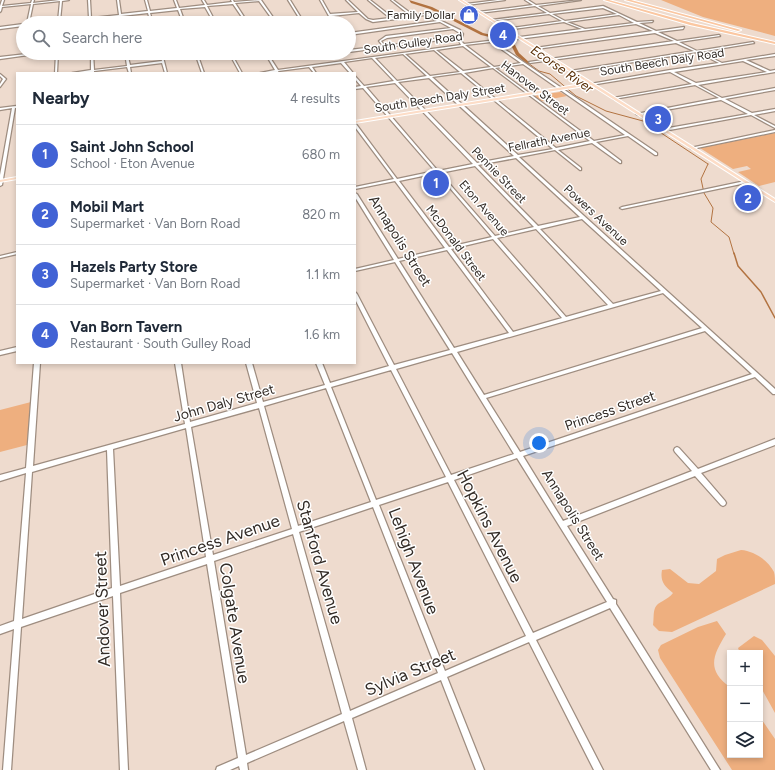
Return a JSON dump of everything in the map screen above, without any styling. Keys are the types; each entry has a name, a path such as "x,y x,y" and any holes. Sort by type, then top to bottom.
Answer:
{"highway":[{"path":"606,0 691,24 775,43"},
{"path":"627,0 775,38"}],"main road":[{"path":"460,0 775,201"},
{"name":"South Beech Daly Road","path":"528,94 591,84"},
{"name":"South Beech Daly Street","path":"356,124 528,94"},
{"path":"0,182 16,178"}],"street":[{"path":"0,11 3,0"},
{"path":"29,16 33,0"},
{"path":"60,16 61,0"},
{"path":"1,7 68,0"},
{"path":"89,0 90,16"},
{"path":"118,0 120,15"},
{"path":"146,0 150,16"},
{"path":"174,0 181,16"},
{"path":"203,0 211,16"},
{"path":"110,16 206,6 233,1 260,0 271,16"},
{"path":"288,0 299,16"},
{"path":"321,0 330,15 360,12"},
{"path":"347,0 360,12 372,20 414,17 437,13"},
{"path":"370,0 393,19"},
{"path":"392,0 414,17"},
{"path":"467,4 504,0"},
{"path":"526,0 564,21 586,30"},
{"path":"479,12 580,0"},
{"path":"233,1 243,16"},
{"path":"492,20 603,7 721,63"},
{"path":"428,15 462,33 460,41 463,45"},
{"path":"506,29 619,15"},
{"path":"356,33 441,21"},
{"name":"South Gulley Road","path":"356,60 652,21"},
{"path":"0,28 16,27"},
{"path":"384,46 380,42 382,39 454,28"},
{"path":"536,48 683,28"},
{"path":"530,62 719,36"},
{"path":"356,50 449,38 460,38"},
{"path":"491,41 564,88 656,154"},
{"path":"571,71 754,43"},
{"name":"Hanover Street","path":"463,45 620,162"},
{"path":"434,49 580,169"},
{"name":"Powers Avenue","path":"404,53 775,392"},
{"path":"0,58 16,55"},
{"name":"South Beech Daly Road","path":"591,84 775,55"},
{"path":"356,56 360,59"},
{"name":"Pennie Street","path":"373,58 612,306"},
{"path":"56,72 57,60"},
{"path":"92,60 93,72 163,62 166,72"},
{"path":"127,60 130,72"},
{"path":"198,60 203,72"},
{"path":"234,60 240,72"},
{"path":"270,60 277,72"},
{"name":"South Gulley Road","path":"277,72 354,60"},
{"path":"743,60 775,73"},
{"path":"342,62 351,72"},
{"path":"356,88 523,63"},
{"path":"310,66 314,72"},
{"path":"670,71 775,127"},
{"path":"614,98 770,72"},
{"path":"0,75 5,79 0,86"},
{"name":"Eton Avenue","path":"356,78 565,319"},
{"path":"638,114 775,89"},
{"path":"0,109 15,107 6,140 0,182"},
{"path":"664,130 775,110"},
{"name":"McDonald Street","path":"356,125 512,334"},
{"path":"692,148 775,131"},
{"name":"Fellrath Avenue","path":"356,188 628,135"},
{"path":"622,208 706,189 745,182"},
{"name":"Annapolis Street","path":"356,196 613,603 716,770"},
{"path":"356,270 584,217"},
{"path":"0,257 16,253"},
{"name":"John Daly Street","path":"0,478 665,291"},
{"name":"Hopkins Avenue","path":"356,296 599,770"},
{"path":"483,397 706,329"},
{"path":"0,353 16,349"},
{"path":"7,770 37,364"},
{"name":"Colgate Avenue","path":"178,364 244,770"},
{"name":"Stanford Avenue","path":"249,364 362,770"},
{"name":"Lehigh Avenue","path":"320,364 480,770"},
{"name":"Princess Street","path":"450,478 756,374"},
{"path":"563,524 775,442"},
{"name":"Andover Street","path":"110,447 124,770"},
{"path":"677,450 723,503"},
{"name":"Princess Avenue","path":"0,630 209,558 450,478"},
{"name":"Sylvia Street","path":"220,770 613,603"}],"shaded area":[{"path":"661,0 775,0 775,36 703,17"},
{"path":"560,92 567,96 541,101 534,96"},
{"path":"775,133 775,182 759,186 738,172 751,169 747,166 733,169 700,148"},
{"path":"31,402 27,445 0,452 0,410"},
{"path":"741,550 756,554 768,564 774,572 775,584 672,632 659,631 653,625 656,606 673,593 663,583 662,570 670,569 688,583 699,584 716,571 717,559"},
{"path":"717,621 726,634 715,656 714,662 717,674 727,685 727,758 763,758 763,721 775,739 775,770 732,770 660,658 658,650 661,645 698,627"},
{"path":"754,636 762,640 775,656 775,713 763,691 763,650 739,650 738,648"}],"waterway":[{"name":"Ecorse River","path":"411,0 412,2 431,8 482,34 499,38 514,46 517,54 528,63"},
{"name":"Ecorse River","path":"528,63 539,71 550,74 576,96 606,111 643,121 708,164 701,179 704,193 713,208 711,222 729,237 734,254"},
{"name":"Ecorse River","path":"734,253 738,266 761,292 775,318"}],"place":[{"name":"Family Dollar","path":"469,15"},
{"name":"Van Born Tavern","path":"503,35"},
{"name":"Hazels Party Store","path":"658,119"},
{"name":"Saint John School","path":"436,183"},
{"name":"Mobil Mart","path":"748,198"}]}
